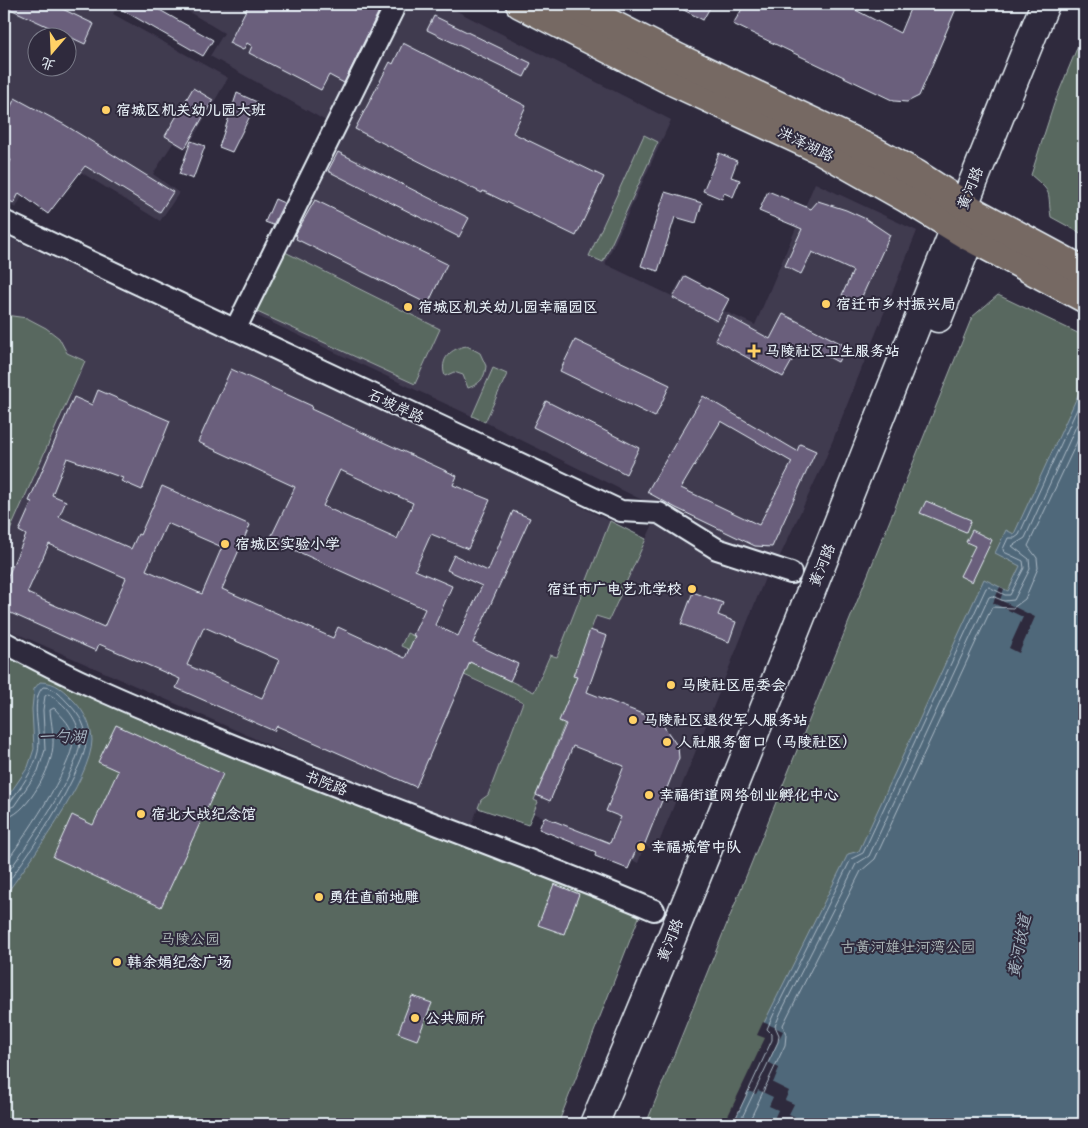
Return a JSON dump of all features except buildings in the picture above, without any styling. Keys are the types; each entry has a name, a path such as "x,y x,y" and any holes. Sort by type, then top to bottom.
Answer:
{"main road":[{"name":"洪泽湖路","path":"520,4 672,81 821,150 906,198 966,221 1020,251 1084,298"},
{"name":"洪泽湖路","path":"572,4 678,58 874,151 916,174 966,221"},
{"name":"黄河路","path":"612,1124 859,516 1045,4"},
{"name":"黄河路","path":"594,1124 840,518 966,221 1063,4"},
{"name":"洪泽湖路","path":"1020,251 1084,270"}],"street":[{"path":"235,330 394,10"},
{"name":"石坡岸路","path":"4,221 621,511 659,513 716,549 791,573"},
{"name":"书院路","path":"4,642 78,680 159,715 293,770 581,879 654,910"}],"shaded area":[{"name":"宿城区机关幼儿园大班","path":"4,4 118,4 113,14 228,78 186,150 173,143 153,174 179,193 160,221 45,150 16,208 4,202"},
{"path":"176,4 443,4 671,120 605,264 672,296 684,274 730,299 724,311 755,325 815,183 917,231 824,462 780,556 751,554 489,424 253,314 342,130 210,56 224,33"},
{"name":"宿城区实验小学","path":"4,235 484,459 610,521 557,658 550,655 534,692 407,633 402,647 523,703 488,795 481,800 471,827 344,778 4,628"},
{"path":"654,522 712,556 765,578 656,850 644,846 638,863 632,860 628,869 595,856 598,848 592,836 533,813 538,802 533,800 565,724 559,721 596,616 609,620"}],"green space":[{"path":"1084,31 1084,235 1051,217 1048,193 1031,175 1054,104"},
{"path":"644,135 658,142 603,262 589,256"},
{"path":"285,252 440,329 415,384 255,311"},
{"name":"古黄河雄壮河湾公园","path":"998,295 1084,336 1084,1124 646,1124 972,317"},
{"path":"5,315 27,318 46,328 59,338 67,353 85,361 4,544"},
{"path":"467,346 480,353 486,366 481,380 476,385 468,388 463,375 454,372 445,376 444,370 445,360 448,355 456,349"},
{"path":"493,368 507,374 485,422 472,416"},
{"path":"610,521 646,539 609,620 596,616 574,676 577,677 560,721 565,723 534,800 538,802 528,825 478,808 481,800 488,795 523,702 401,646 407,633 534,692 550,655 557,657"},
{"name":"马陵公园","path":"4,649 121,707 275,773 592,890 641,912 558,1124 4,1124"}],"water":[{"name":"古黄河雄壮河湾公园","path":"1084,382 1084,1124 727,1124 768,1037 759,1033 848,854 859,851 984,579 1008,591 1020,566 995,553 1006,530 1014,534"},
{"name":"一勺湖","path":"40,682 56,685 75,702 87,719 92,740 89,756 70,798 57,821 4,897 4,802 28,767 34,749 32,709 34,689"}],"pier":[{"path":"1000,587 1004,589 1000,600 1035,617 1019,653 1009,648 1023,617 993,603"},
{"path":"763,1022 783,1031 768,1062 779,1068 773,1083 789,1091 785,1100 794,1104 789,1114 797,1118 794,1124 782,1124 774,1119 778,1110 769,1106 773,1097 758,1090 756,1094 748,1091 734,1122 727,1118 765,1038 757,1035"}],"place":[{"name":"宿城区机关幼儿园大班","path":"106,110"},
{"name":"宿迁市乡村振兴局","path":"826,304"},
{"name":"宿城区机关幼儿园幸福园区","path":"408,307"},
{"name":"马陵社区卫生服务站","path":"754,351"},
{"name":"宿城区实验小学","path":"225,544"},
{"name":"宿迁市广电艺术学校","path":"692,589"},
{"name":"马陵社区居委会","path":"671,685"},
{"name":"马陵社区退役军人服务站","path":"633,720"},
{"name":"人社服务窗口（马陵社区）","path":"667,742"},
{"name":"幸福街道网络创业孵化中心","path":"649,795"},
{"name":"宿北大战纪念馆","path":"141,814"},
{"name":"幸福城管中队","path":"641,847"},
{"name":"勇往直前地雕","path":"319,897"},
{"name":"韩余娟纪念广场","path":"117,962"},
{"name":"公共厕所","path":"415,1018"}],"water label":[{"name":"黄河故道","path":"1019,946"}]}
